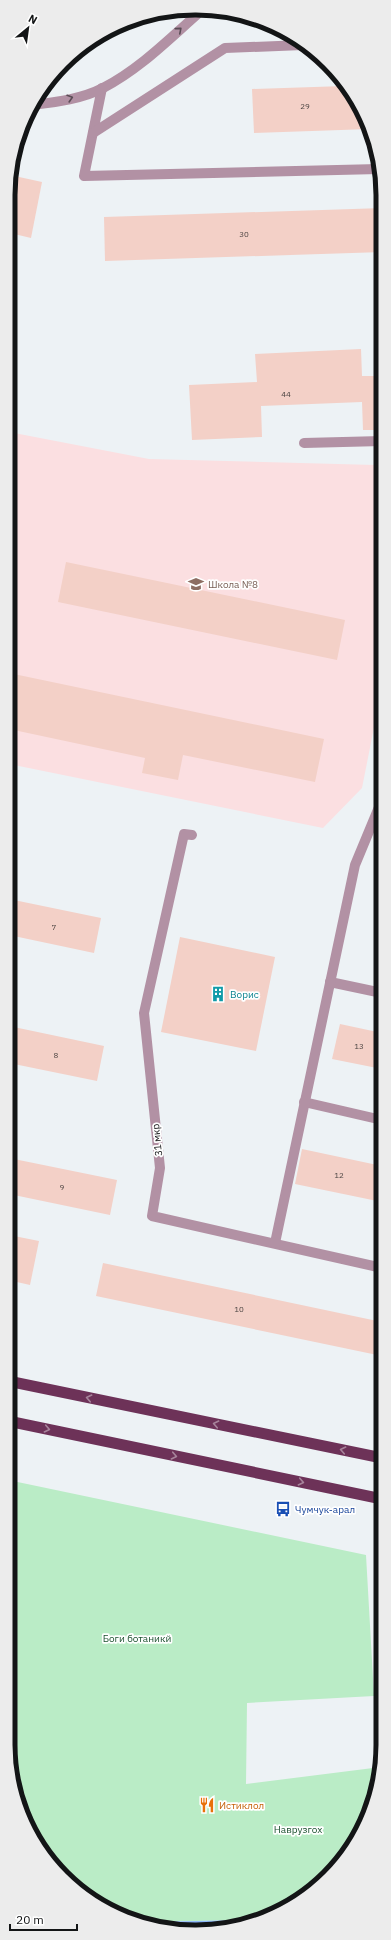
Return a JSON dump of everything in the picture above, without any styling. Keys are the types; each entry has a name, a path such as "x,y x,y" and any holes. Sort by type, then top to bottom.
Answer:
{"highway":[{"path":"15,1382 376,1457"},
{"path":"15,1422 376,1498"}],"street":[{"path":"40,103 60,102 102,88 130,71 196,15"},
{"path":"93,133 225,48 296,45"},
{"path":"102,88 84,176 374,169"},
{"path":"304,443 376,441"},
{"path":"275,1244 355,865 376,814"},
{"name":"31 мкр","path":"188,835 144,1013 160,1168 152,1216 376,1267"},
{"path":"330,982 376,992"},
{"path":"304,1102 376,1119"}],"shaded area":[{"name":"Школа №8","path":"15,433 149,459 375,465 376,717 362,788 323,828 15,765"}],"green space":[{"name":"Боги ботаникй","path":"15,1481 366,1555 374,1696 247,1703 246,1784 374,1768 373,1780 366,1803 346,1845 331,1864 315,1880 286,1901 265,1911 238,1920 159,1922 126,1911 95,1895 76,1880 60,1864 39,1835 29,1814 21,1791 15,1756"}],"water":[{"path":"237,1920 207,1925 184,1925 159,1922"}],"building":[{"path":"339,86 352,105 363,129 254,133 252,89"},
{"path":"16,176 42,182 31,238 15,234"},
{"path":"376,208 376,252 105,261 104,217"},
{"path":"361,349 362,376 376,376 376,430 363,430 362,402 261,406 262,437 192,440 189,385 257,382 255,354"},
{"path":"66,562 345,620 337,660 58,602"},
{"path":"15,674 324,739 315,782 183,755 178,780 142,773 145,758 15,730"},
{"path":"15,900 101,918 94,953 15,936"},
{"name":"Ворис","path":"180,937 275,957 256,1051 161,1032"},
{"path":"340,1024 376,1032 376,1068 332,1059"},
{"path":"15,1027 104,1046 97,1081 15,1064"},
{"path":"302,1149 376,1165 376,1201 295,1184"},
{"path":"15,1159 117,1180 110,1215 15,1195"},
{"path":"15,1236 39,1241 30,1285 15,1282"},
{"path":"103,1263 376,1321 376,1355 96,1296"}],"place":[{"name":"Школа №8","path":"196,584"},
{"name":"Ворис","path":"218,994"},
{"name":"Чумчук-арал","path":"283,1509"},
{"name":"Истиклол","path":"207,1805"}],"park label":[{"name":"Наврузгох","path":"298,1829"}]}
